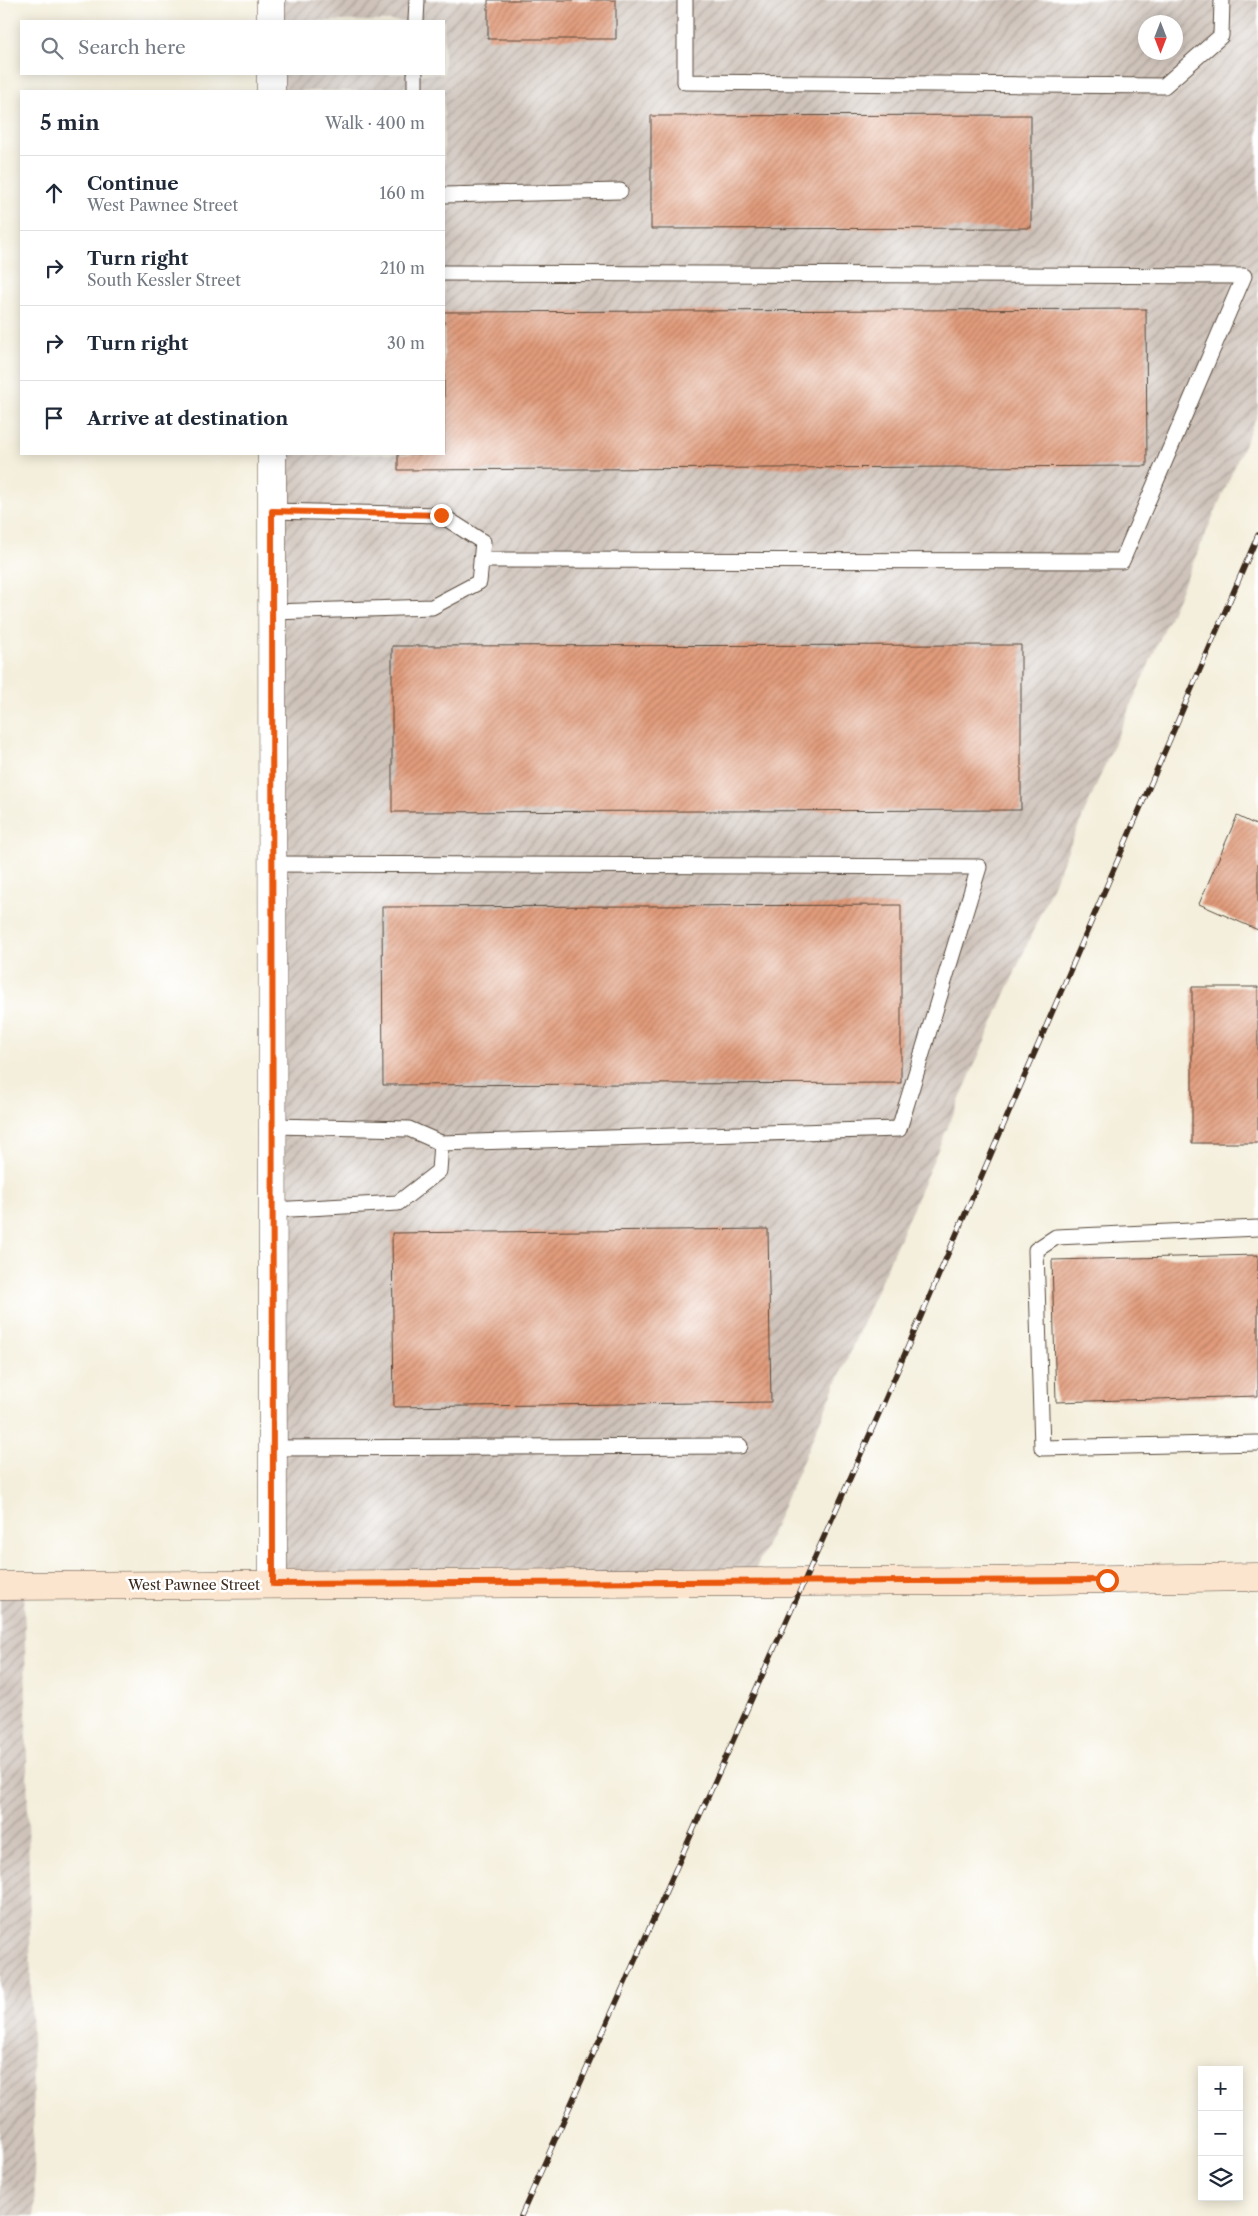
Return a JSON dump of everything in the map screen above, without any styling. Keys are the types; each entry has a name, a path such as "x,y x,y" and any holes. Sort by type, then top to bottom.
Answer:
{"main road":[{"name":"West Pawnee Street","path":"0,1586 984,1581 1258,1577"}],"street":[{"path":"271,0 271,20"},
{"path":"271,75 271,90"},
{"path":"272,455 273,1584"}],"lane":[{"path":"416,20 417,0"},
{"path":"685,0 685,82 1164,86 1221,36 1222,0"},
{"path":"415,75 415,90"},
{"path":"445,195 620,191"},
{"path":"445,273 1244,276 1122,561 481,560"},
{"path":"272,511 441,515 483,542 479,582 432,607 272,612"},
{"path":"272,864 980,867 899,1129 441,1143 410,1129 273,1126"},
{"path":"273,1210 398,1203 439,1171 441,1143"},
{"path":"1258,1228 1056,1237 1036,1250 1042,1448 1258,1443"},
{"path":"273,1448 740,1446"}],"shaded area":[{"path":"271,0 1258,0 1258,413 750,1582 273,1584 272,455 445,455 445,90 271,90 271,75 445,75 445,20 271,20"},
{"path":"0,1586 24,1586 35,2216 0,2216"}],"building":[{"path":"488,0 616,0 616,39 488,39"},
{"path":"1031,115 1031,228 651,229 651,116"},
{"path":"1146,309 1147,466 398,470 398,455 445,455 445,312"},
{"path":"1021,645 1021,810 392,812 392,646"},
{"path":"1237,816 1258,826 1258,930 1199,904"},
{"path":"901,905 901,1083 383,1085 382,907"},
{"path":"1192,987 1258,987 1258,1143 1192,1143"},
{"path":"768,1229 771,1402 394,1407 392,1233"},
{"path":"1258,1255 1258,1396 1056,1402 1052,1260"}],"railway":[{"path":"521,2216 881,1409 1258,535"}],"route":[{"path":"441,515 272,511 273,1584 1107,1580"}]}
